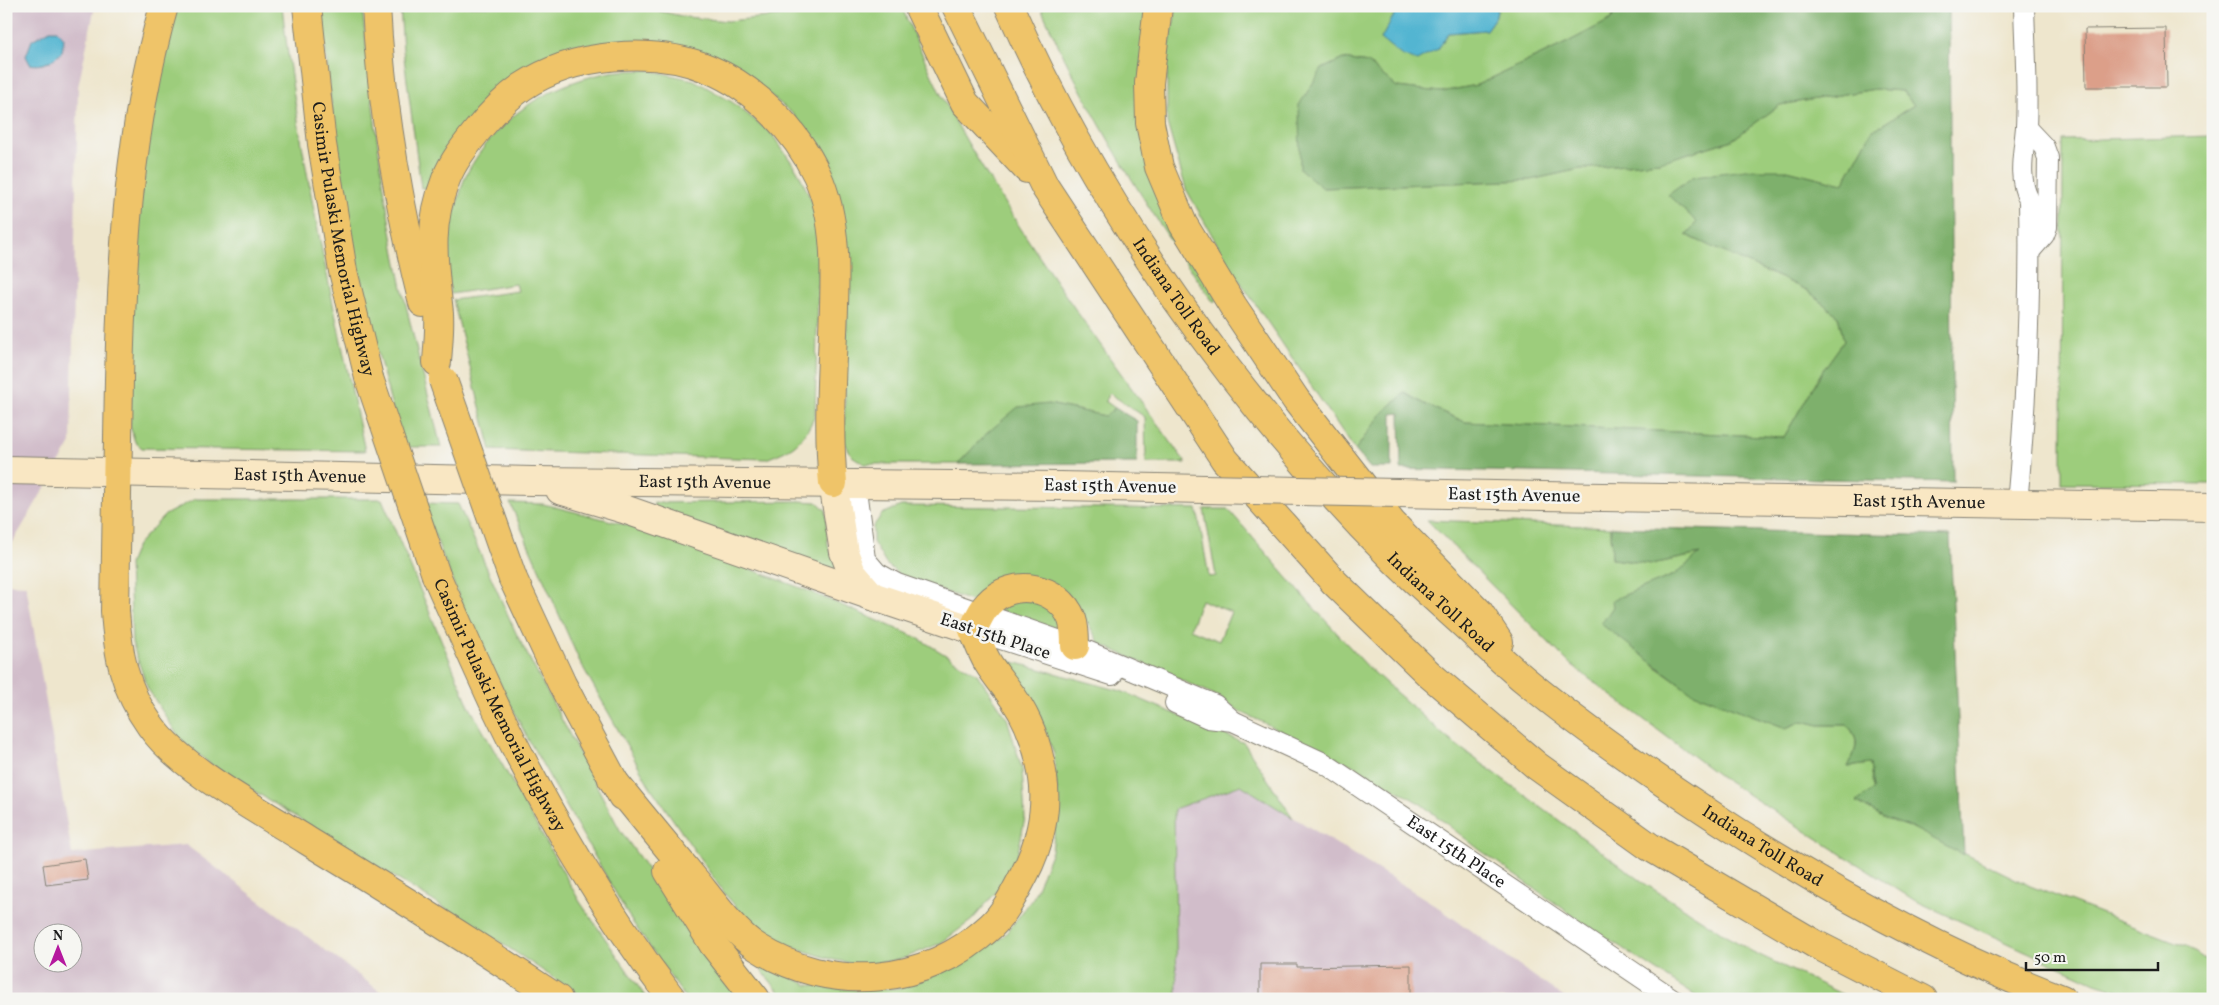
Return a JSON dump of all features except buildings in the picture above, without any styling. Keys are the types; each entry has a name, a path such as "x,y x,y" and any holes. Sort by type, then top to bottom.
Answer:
{"highway":[{"path":"164,6 153,43 138,115 127,200 121,300 115,611 118,650 130,690 150,726 179,756 232,793 454,931 558,999"},
{"name":"Casimir Pulaski Memorial Highway","path":"307,6 323,154 344,271 369,378 436,575 497,711 556,822 639,955 672,999"},
{"path":"376,6 383,92 396,180 410,252 440,371 512,578 562,684 612,780 714,944 756,999"},
{"path":"918,6 964,103 1045,187"},
{"path":"956,6 1045,187 1225,460 1334,582 1429,674 1537,766 1650,847 1815,944 1923,999"},
{"name":"Indiana Toll Road","path":"1009,6 1028,48 1101,184 1150,261 1287,444 1395,561 1526,680 1661,783 1800,872 1918,936 2062,999"},
{"path":"1158,6 1149,83 1150,122 1159,167 1184,224 1233,306 1296,400 1392,523 1479,612 1526,680"},
{"path":"440,371 439,316 433,274 433,241 437,210 446,179 462,149 491,114 523,87 556,70 594,60 632,56 671,58 709,69 744,89 773,111 798,140 818,176 828,211 834,250 829,440 844,483"},
{"path":"612,780 720,911 754,946 787,964 824,976 865,979 911,972 957,952 992,925 1016,892 1032,859 1043,820 1044,780 1033,734 1016,701 988,663 977,622 989,603 1000,594 1013,589 1028,588 1041,590 1054,596 1064,606 1073,625 1075,646"}],"street":[{"path":"2017,505 2026,398 2030,251 2029,200 2023,183 2022,152 2030,133 2024,6"},
{"path":"2030,133 2047,155 2046,232 2030,251"},
{"name":"East 15th Avenue","path":"6,470 532,481 1060,486 2017,505 2213,507"},
{"name":"East 15th Place","path":"532,481 624,510 872,596 1075,646 1215,705 1233,721 1324,763 1673,999"},
{"path":"844,483 844,552 852,573 872,596"},
{"name":"East 15th Place","path":"844,483 865,559 877,573 977,622 1112,675 1208,718 1233,721"}],"shaded area":[{"path":"6,6 95,6 78,87 71,443 6,554"},
{"path":"6,584 26,585 72,854 186,845 390,999 6,999"},
{"path":"1241,785 1432,903 1566,999 1177,999 1174,809"}],"green space":[{"path":"177,6 282,6 307,174 365,451 142,448 135,442 130,426 139,205 150,131"},
{"path":"322,6 362,6 378,147 395,253 441,447 403,447 396,423 371,325 349,221 334,129"},
{"path":"400,6 636,6 686,17 728,21 778,16 814,6 901,6 946,104 1007,207 1064,293 1186,463 1146,463 1145,417 1109,393 1105,401 1115,408 1105,416 1049,404 986,434 958,464 864,464 852,456 844,441 848,256 842,204 819,151 793,114 753,81 572,53 429,188 421,188 403,50"},
{"path":"1040,6 1148,6 1139,91 1217,300 1214,303 1165,232 1098,122"},
{"path":"1177,6 1399,6 1381,39 1438,49 1448,33 1486,30 1496,16 1498,6 1615,6 1612,19 1477,85 1441,92 1397,87 1368,63 1343,59 1322,69 1323,188 1530,180 1580,169 1659,162 1732,140 1780,105 1875,89 1902,91 1914,105 1872,131 1843,184 1787,170 1697,222 1686,235 1807,290 1838,316 1844,341 1823,370 1784,437 1465,422 1424,404 1405,393 1383,412 1355,450 1230,267 1186,189 1167,123 1167,57"},
{"path":"1615,6 1949,6 1953,482 1401,469 1400,413 1392,414 1392,468 1370,468 1355,450 1383,412 1405,393 1424,404 1465,422 1784,437 1823,370 1844,341 1838,316 1807,290 1686,235 1697,222 1668,195 1694,176 1746,170 1787,170 1843,184 1872,131 1914,105 1902,91 1875,89 1780,105 1732,140 1659,162 1580,169 1530,180 1323,188 1300,169 1299,105 1322,69 1343,59 1368,63 1397,87 1441,92 1477,85 1612,19"},
{"path":"647,70 694,80 732,102 771,133 797,170 814,205 819,246 815,416 806,433 796,444 784,452 766,459 491,450 453,300 518,291 516,284 451,294 447,260 449,238 466,175 492,137 524,108 542,96 583,79 606,73"},
{"path":"2213,136 2213,484 2062,483 2063,140"},
{"path":"1049,404 1105,416 1115,408 1137,421 1137,463 958,464 986,434 1018,407"},
{"path":"195,499 382,499 469,706 580,902 647,999 585,999 500,942 210,764 180,739 148,689 132,643 129,564 137,545 165,515"},
{"path":"817,502 826,510 828,546 837,566 833,574 653,510 654,503"},
{"path":"422,503 458,504 516,633 620,830 739,999 686,999 631,920 528,739 468,620"},
{"path":"510,503 543,504 644,529 806,590 916,637 977,674 1007,718 1022,769 1025,818 1017,857 998,890 972,920 941,943 902,959 863,965 834,960 795,948 754,927 724,893 649,785 579,660"},
{"path":"901,506 1197,509 1209,577 1216,576 1204,509 1228,509 1368,667 1447,738 1647,885 1751,951 1852,999 1700,999 1575,917 1480,850 1421,804 1362,770 1239,711 1219,697 1100,644 1078,607 1064,590 974,602 901,576 886,564 873,542 873,527 882,514","holes":["1201,600 1231,612 1219,641 1190,629"]},
{"path":"1427,520 1611,527 1612,559 1652,564 1701,554 1674,575 1613,600 1655,666 1692,692 1786,728 1802,721 1819,725 1847,725 1856,740 1855,750 1848,767 1870,764 1873,790 1857,802 1886,819 1913,828 2030,886 2186,946 2213,965 2213,999 2146,999 2095,983 1914,900 1722,778 1571,665"},
{"path":"1611,527 1950,536 1964,855 1913,828 1886,819 1857,802 1873,789 1870,764 1848,767 1855,750 1856,740 1852,730 1847,725 1819,725 1802,721 1786,728 1691,692 1601,624 1613,607 1612,600 1674,575 1700,554 1652,564 1612,559"},
{"path":"1012,600 1039,601 1059,615 1063,633 999,610"},
{"path":"1002,659 1121,691 1244,743 1293,818 1241,785 1174,809 1177,999 785,999 753,960 808,985 856,990 901,988 961,964 1004,936 1033,898 1052,851 1058,806 1054,754 1034,700"}],"water":[{"path":"1399,6 1498,6 1496,16 1486,30 1448,33 1438,49 1417,61 1401,55 1381,39"},
{"path":"50,30 57,30 64,38 62,52 55,58 39,65 30,64 26,56 32,40"}]}
